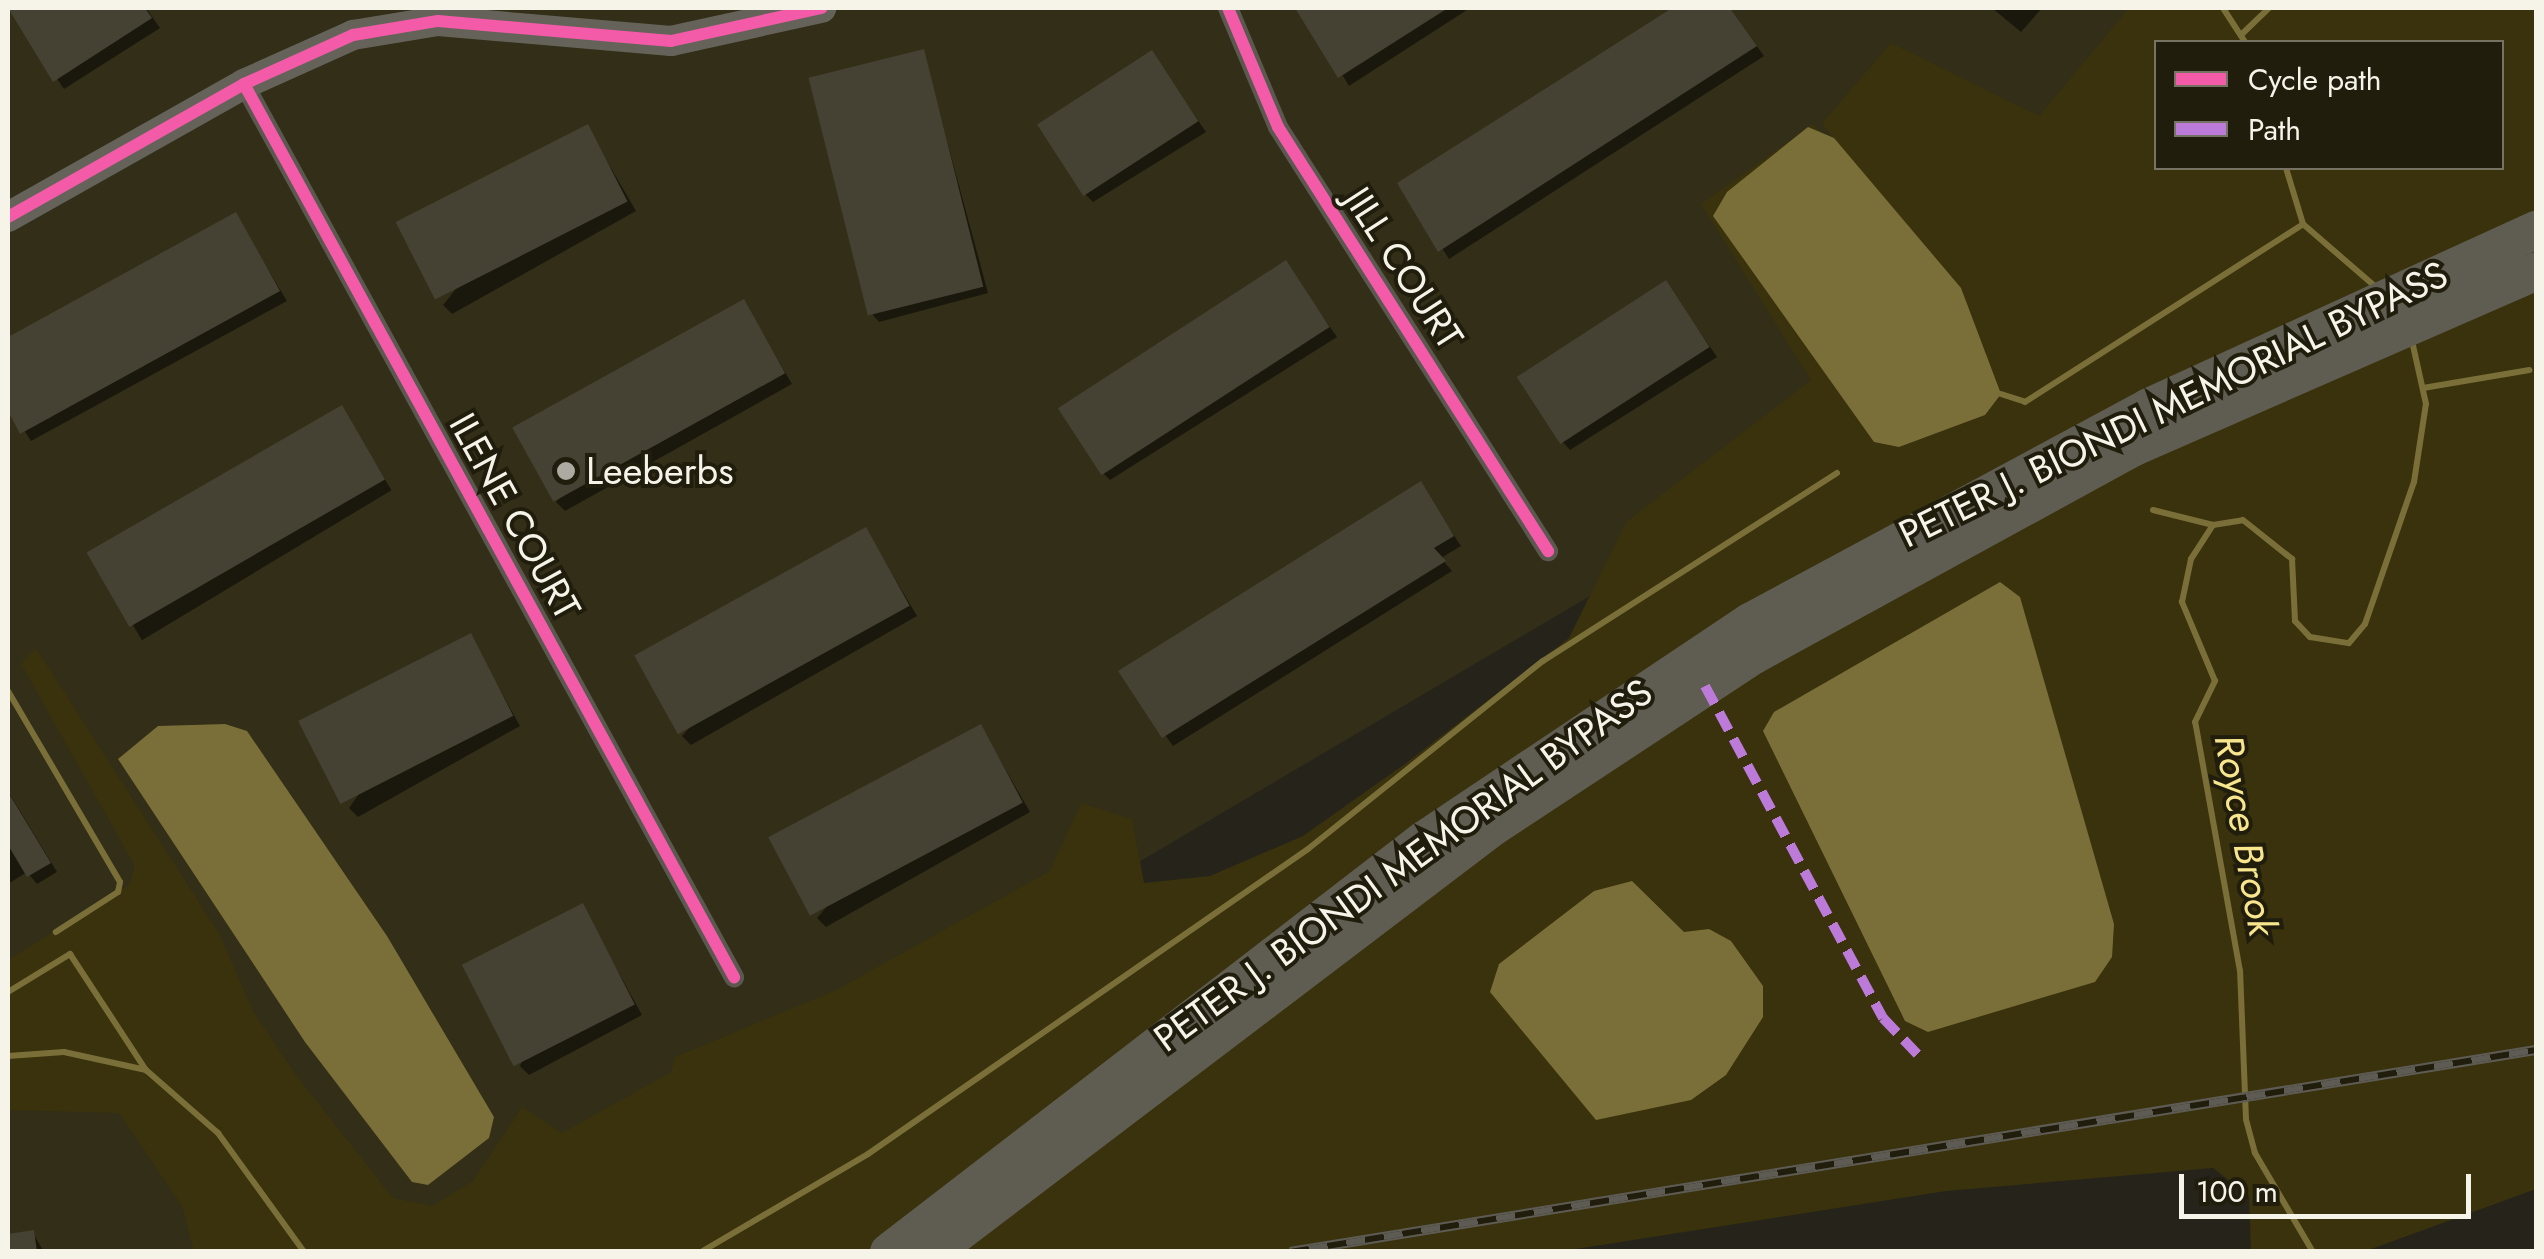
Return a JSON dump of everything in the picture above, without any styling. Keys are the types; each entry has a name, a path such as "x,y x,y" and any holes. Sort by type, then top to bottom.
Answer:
{"highway":[{"name":"PETER J. BIONDI MEMORIAL BYPASS","path":"889,1252 937,1237 1356,927 1621,739 1966,532 2317,345 2450,269 2536,230"},
{"name":"PETER J. BIONDI MEMORIAL BYPASS","path":"2317,345 2451,307 2536,270"}],"street":[{"path":"8,217 244,84 317,48 395,26 477,22 671,40 822,8"},
{"name":"JILL COURT","path":"1228,8 1278,127 1548,551"},
{"name":"ILENE COURT","path":"244,84 734,977"}],"shaded area":[{"path":"8,8 2135,8 1841,448 479,1251 8,1252"},
{"path":"2129,8 2536,8 2536,1189 2363,1252 2251,1251 2249,1196 2213,1168 1946,1191 1563,1251 194,1252 182,1206 119,1113 8,1110 8,960 129,885 135,866 21,664 36,648 220,935 253,1011 296,1075 393,1198 432,1206 473,1181 522,1107 562,1133 671,1072 675,1057 836,990 1050,871 1081,803 1132,819 1144,883 1210,876 1303,836 1409,761 1569,638 1626,522 1811,380 1701,204 1813,124 1851,164 1822,123 1891,43 2039,116"},
{"path":"1808,127 1834,138 1961,288 2001,394 1985,415 1899,447 1874,442 1713,216 1727,192"},
{"path":"2000,582 2020,597 2114,924 2112,957 2095,982 1928,1032 1905,1021 1763,731 1774,712"},
{"path":"225,724 247,731 387,936 494,1117 489,1138 428,1185 412,1182 305,1042 118,759 158,726"},
{"path":"1632,881 1684,932 1709,929 1731,941 1763,986 1763,1017 1726,1075 1691,1100 1596,1120 1490,992 1499,964 1594,891"}],"building":[{"path":"8,8 145,8 152,18 53,82"},
{"path":"1295,8 1448,8 1338,78"},
{"path":"1672,8 1730,8 1757,46 1438,252 1397,183"},
{"path":"924,49 983,287 868,316 809,78"},
{"path":"1152,50 1198,121 1083,196 1037,125"},
{"path":"588,124 627,202 435,300 396,222"},
{"path":"236,212 280,291 20,434 8,411 8,337"},
{"path":"1286,260 1330,327 1101,475 1058,408"},
{"path":"1666,280 1710,347 1560,444 1517,377"},
{"path":"744,299 785,373 553,502 512,427"},
{"path":"342,405 385,479 130,627 87,552"},
{"path":"1421,481 1454,536 1434,548 1446,561 1162,738 1118,671"},
{"path":"866,527 910,606 678,734 634,655"},
{"path":"471,633 513,716 340,804 298,721"},
{"path":"981,724 1023,803 810,916 768,837"},
{"path":"8,792 51,863 27,877 8,845"},
{"path":"583,903 635,1005 514,1066 462,965"},
{"path":"34,1230 37,1252 8,1252 8,1234"}],"waterway":[{"name":"Royce Brook","path":"2223,8 2244,40"},
{"path":"2242,34 2269,8"},
{"name":"Royce Brook","path":"2287,170 2303,224 2378,289"},
{"path":"2001,394 2025,402 2303,224"},
{"name":"Royce Brook","path":"2313,1252 2255,1153 2246,1119 2240,971 2195,722 2215,681 2182,602 2191,559 2213,525 2243,520 2292,559 2295,621 2310,637 2349,643 2365,624 2414,482 2426,404 2412,341"},
{"path":"2423,388 2529,370"},
{"path":"701,1252 868,1154 1308,849 1543,661 1837,473"},
{"path":"2153,510 2213,525"},
{"path":"8,691 120,882 118,892 56,932"},
{"path":"8,992 70,954 146,1070"},
{"path":"8,1056 64,1052 146,1070 218,1133 304,1252"}],"railway":[{"path":"1290,1252 2536,1050"}],"marked path":[{"path":"1705,686 1883,1018 1920,1057"}],"cycle path":[{"path":"8,217 244,84 353,35 438,21 671,41 821,8"},
{"path":"1228,8 1278,127 1548,551"},
{"path":"244,84 734,977"}],"place":[{"name":"Leeberbs","path":"566,471"}]}
